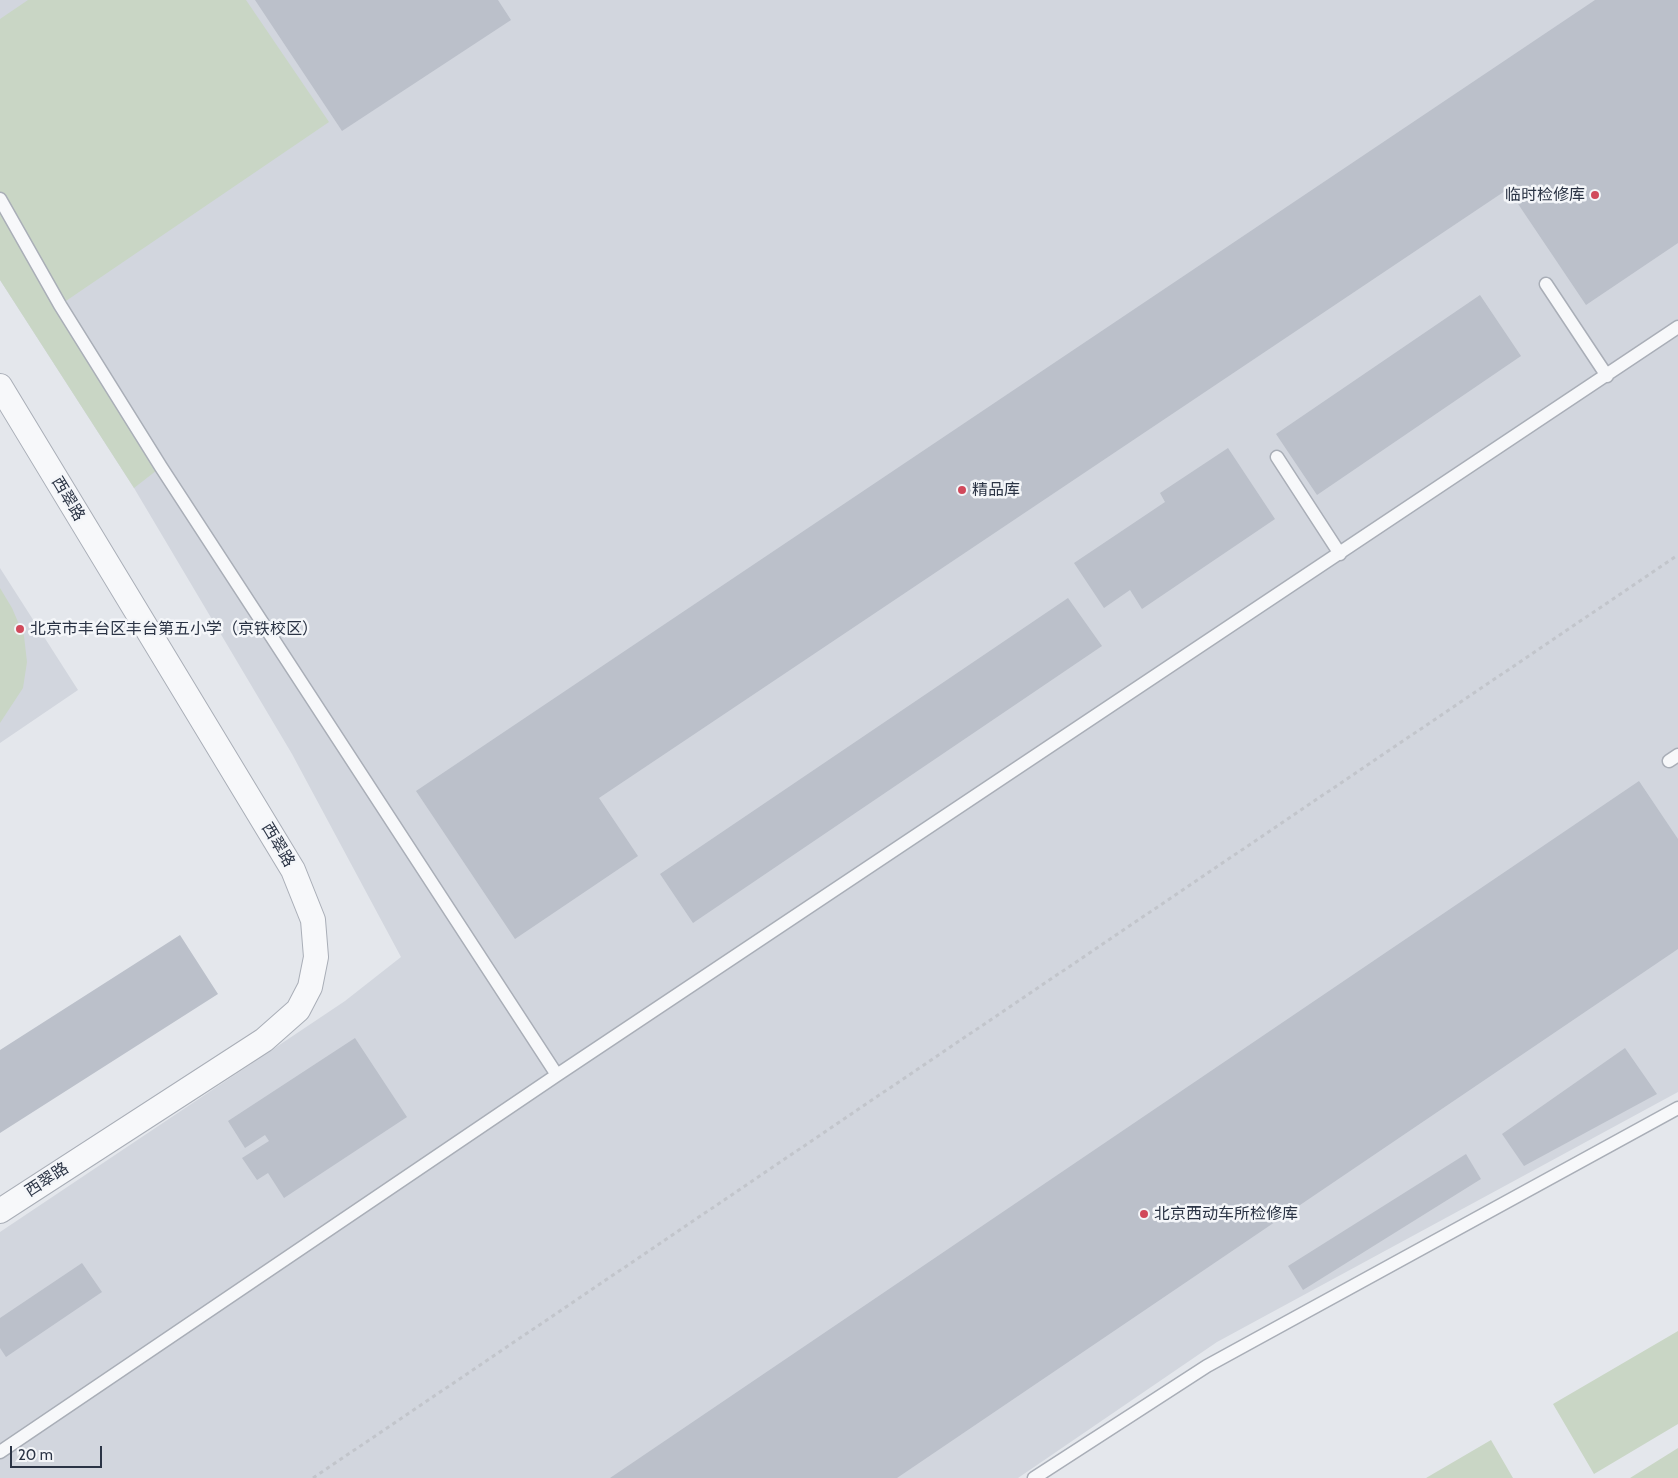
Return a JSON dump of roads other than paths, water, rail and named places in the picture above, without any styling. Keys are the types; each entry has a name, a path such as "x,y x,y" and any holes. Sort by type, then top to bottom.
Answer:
{"street":[{"name":"西翠路","path":"0,386 293,870 313,920 316,957 310,986 298,1010 264,1040 0,1211"}],"lane":[{"path":"0,200 60,305 161,467 557,1075"},
{"path":"1546,284 1607,376"},
{"path":"0,1452 557,1075 1678,328"},
{"path":"1277,457 1340,554"},
{"path":"1034,1478 1207,1366 1678,1108"}],"place":[{"name":"临时检修库","path":"1595,195"},
{"name":"精品库","path":"962,490"},
{"name":"北京市丰台区丰台第五小学（京铁校区）","path":"20,629"},
{"name":"北京西动车所检修库","path":"1144,1214"}]}
